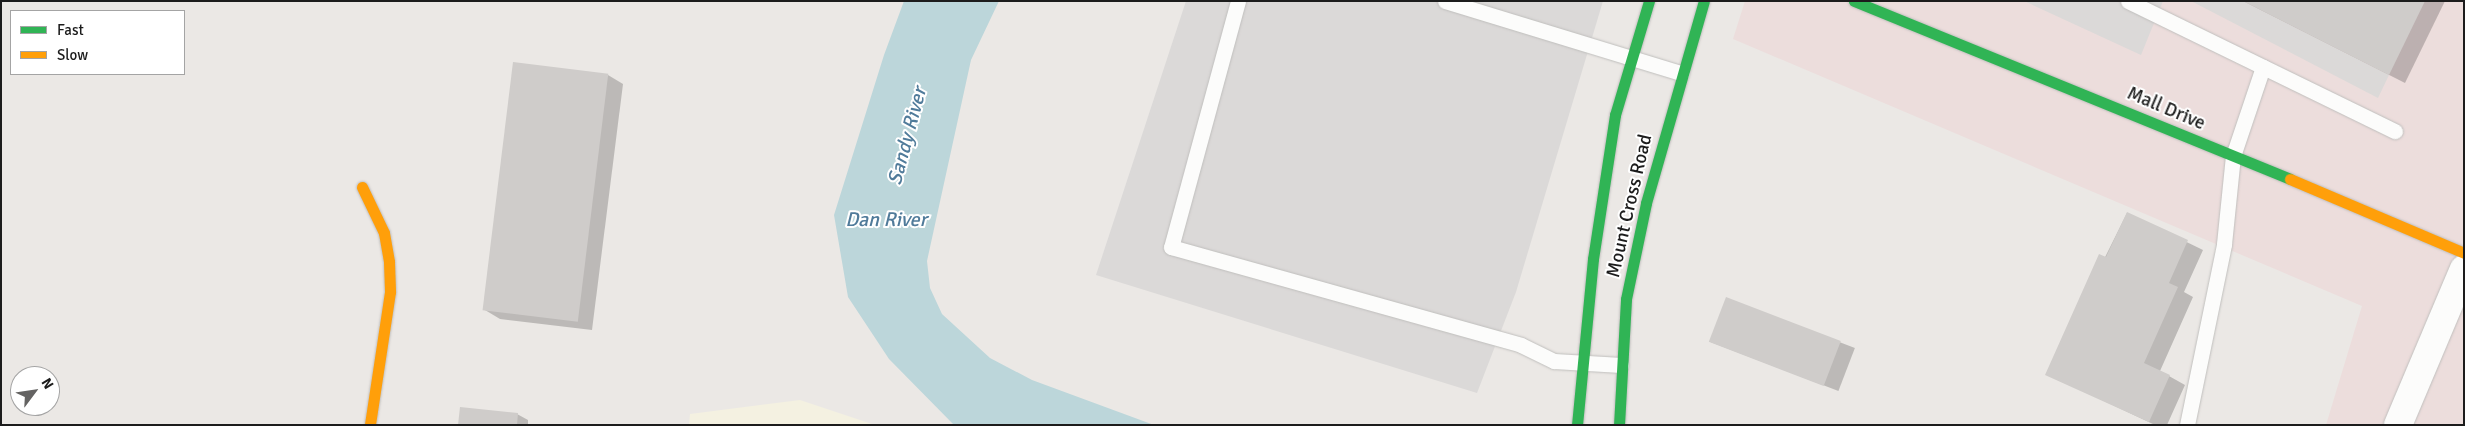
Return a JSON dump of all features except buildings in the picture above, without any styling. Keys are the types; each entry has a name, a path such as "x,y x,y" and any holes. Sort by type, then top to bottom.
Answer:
{"street":[{"name":"Mount Cross Road","path":"1577,425 1593,259 1615,115 1649,1"},
{"name":"Mount Cross Road","path":"1619,425 1626,298 1644,213 1681,74 1704,1"},
{"name":"Mall Drive","path":"1854,1 2464,253"},
{"path":"362,187 384,234 389,262 390,292 370,425"},
{"path":"2398,425 2464,269"}],"lane":[{"path":"1238,1 1171,247 1521,345 1554,361 1621,365"},
{"path":"1444,1 1681,74"},
{"path":"2128,1 2394,131"},
{"path":"2187,425 2224,244 2233,156 2263,67"}],"shaded area":[{"path":"1186,1 1603,1 1516,292 1477,393 1096,275"},
{"path":"1745,1 2464,1 2464,425 2326,425 2362,306 1733,39"},
{"path":"2024,1 2163,1 2141,55"},
{"path":"2191,1 2243,1 2389,75 2378,98"},
{"path":"800,400 875,425 689,425 690,414"}],"water":[{"name":"Dan River","path":"904,1 999,1 971,60 927,261 930,288 942,314 990,358 1032,380 1154,425 954,425 889,359 848,297 834,215 884,55"}],"traffic: fast":[{"path":"1577,425 1593,259 1615,115 1649,1"},
{"path":"1619,425 1626,299 1646,203 1704,1"},
{"path":"1854,1 2290,179"}],"traffic: slow":[{"path":"2290,179 2464,253"},
{"path":"362,187 384,233 389,262 390,292 370,425"}],"water label":[{"name":"Sandy River","path":"907,136"}]}
